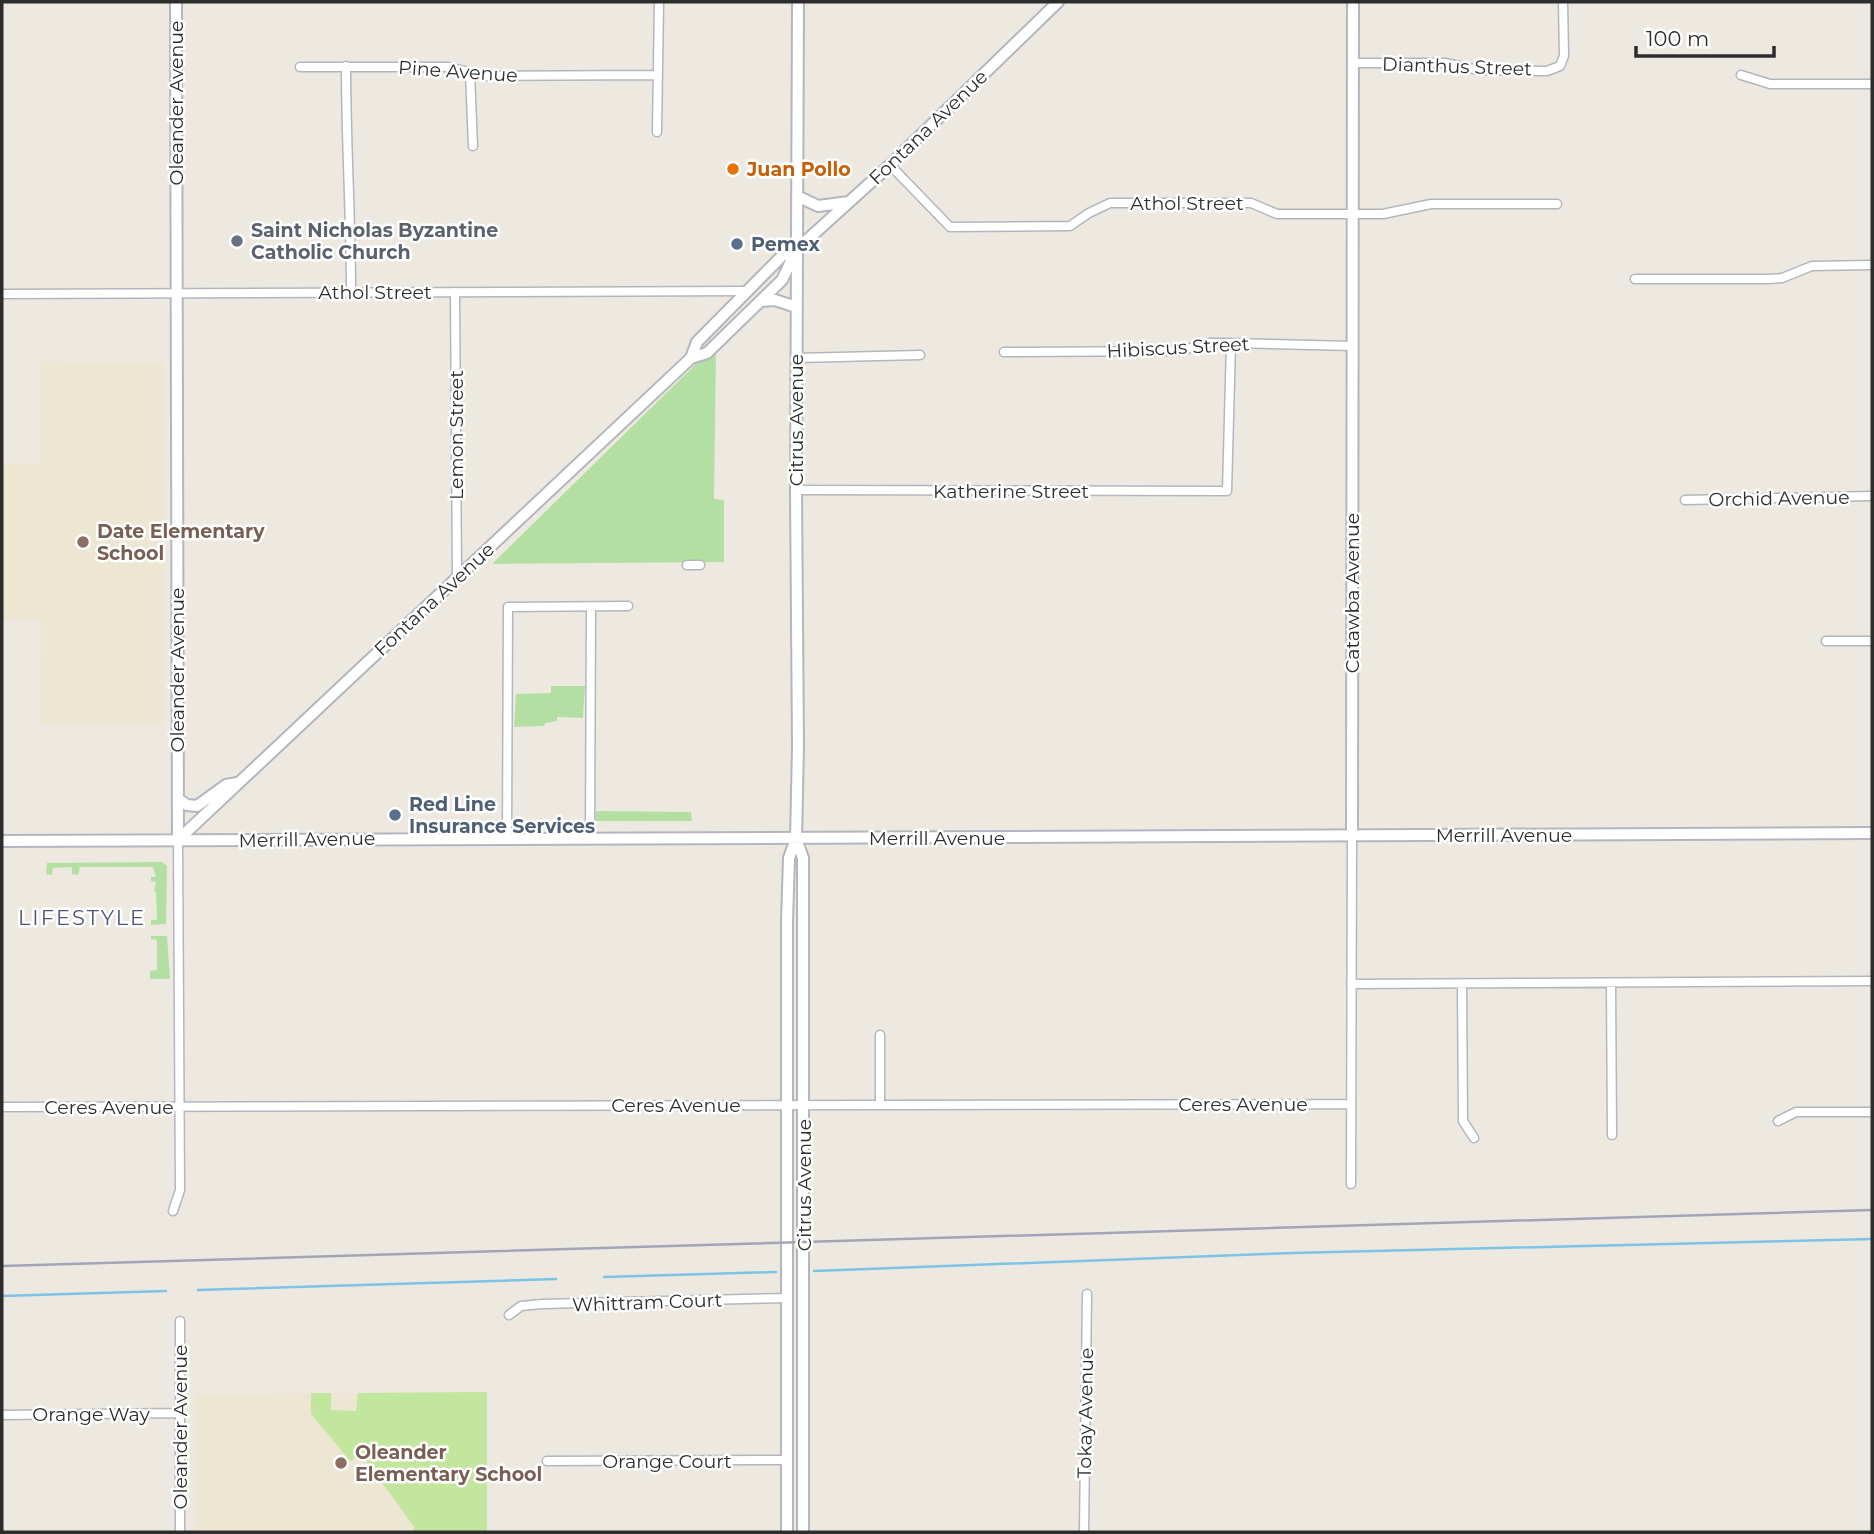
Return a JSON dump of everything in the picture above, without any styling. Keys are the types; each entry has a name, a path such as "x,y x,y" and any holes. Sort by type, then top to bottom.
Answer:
{"main road":[{"name":"Oleander Avenue","path":"176,2 178,840"},
{"name":"Citrus Avenue","path":"787,1532 789,858 796,839 798,746 798,2"},
{"name":"Fontana Avenue","path":"691,358 697,342 782,256 796,250 890,165 1058,2"},
{"name":"Catawba Avenue","path":"1352,836 1353,2"},
{"path":"797,196 818,206 849,202"},
{"name":"Fontana Avenue","path":"178,840 691,358 707,353 782,280 796,250"},
{"path":"761,301 775,300 796,307"},
{"path":"178,799 187,805 197,806 226,785 239,782"},
{"name":"Merrill Avenue","path":"2,841 1872,833"},
{"name":"Citrus Avenue","path":"796,839 803,859 803,1532"}],"street":[{"path":"657,132 659,2"},
{"name":"Dianthus Street","path":"1353,63 1446,63 1479,70 1547,71 1560,66 1564,56 1563,2"},
{"path":"346,66 351,292"},
{"name":"Pine Avenue","path":"300,67 448,67 486,76 658,75"},
{"path":"470,74 472,146"},
{"path":"1741,75 1770,84 1872,84"},
{"name":"Athol Street","path":"890,165 950,227 1070,226 1110,203 1251,202 1277,214 1353,215 1383,214 1431,204 1557,204"},
{"path":"1635,279 1768,279 1782,278 1812,266 1872,265"},
{"name":"Athol Street","path":"2,294 748,290"},
{"name":"Lemon Street","path":"455,292 457,578"},
{"name":"Hibiscus Street","path":"1004,352 1179,351 1209,343 1352,346"},
{"name":"Katherine Street","path":"796,490 1227,491 1231,343"},
{"path":"796,358 920,355"},
{"name":"Orchid Avenue","path":"1685,500 1872,496"},
{"path":"687,565 700,565"},
{"path":"507,838 508,607 628,606"},
{"path":"590,838 592,607"},
{"path":"1826,641 1872,641"},
{"name":"Catawba Avenue","path":"1352,836 1352,1184"},
{"name":"Oleander Avenue","path":"173,1211 180,1190 178,840"},
{"path":"1351,984 1872,981"},
{"path":"1611,983 1612,1135"},
{"path":"1462,984 1463,1121 1474,1138"},
{"path":"880,1035 880,1105"},
{"name":"Ceres Avenue","path":"2,1107 1351,1104"},
{"path":"1779,1121 1796,1112 1872,1112"},
{"name":"Tokay Avenue","path":"1084,1532 1087,1294"},
{"name":"Whittram Court","path":"509,1315 521,1306 542,1304 788,1298"},
{"name":"Oleander Avenue","path":"180,1321 180,1532"},
{"name":"Orange Way","path":"2,1415 180,1413"},
{"name":"Orange Court","path":"547,1461 787,1460"}],"shaded area":[{"name":"Date Elementary School","path":"39,361 164,363 164,724 40,724 41,621 2,620 2,464 40,463"},
{"name":"Oleander Elementary School","path":"487,1392 487,1532 195,1532 195,1394"}],"green space":[{"path":"716,354 714,499 724,500 724,562 492,564 702,358"},
{"path":"551,686 585,686 583,718 557,717 557,721 545,723 544,726 514,727 516,694 551,693"},
{"path":"596,811 691,812 692,821 596,821"},
{"path":"162,862 167,866 166,924 151,925 151,920 157,920 154,891 156,882 151,881 151,877 156,877 153,867 80,867 78,875 72,874 72,867 53,868 52,875 46,874 47,863"},
{"path":"151,936 167,936 170,979 150,979 150,971 157,970 157,940 151,939"},
{"path":"487,1392 487,1532 411,1532 415,1528 361,1454 350,1461 311,1414 311,1393 331,1393 331,1410 356,1411 358,1393"}],"waterway":[{"path":"814,1271 1293,1253 1872,1239"},
{"path":"604,1277 776,1272"},
{"path":"198,1290 556,1279"},
{"path":"2,1296 166,1291"}],"railway":[{"path":"2,1266 1872,1210"}],"place":[{"name":"Juan Pollo","path":"733,169"},
{"name":"Saint Nicholas Byzantine Catholic Church","path":"237,241"},
{"name":"Pemex","path":"737,244"},
{"name":"Date Elementary School","path":"83,542"},
{"name":"Red Line Insurance Services","path":"395,815"},
{"name":"Oleander Elementary School","path":"341,1463"}],"district":[{"name":"LIFESTYLE","path":"82,918"}]}
